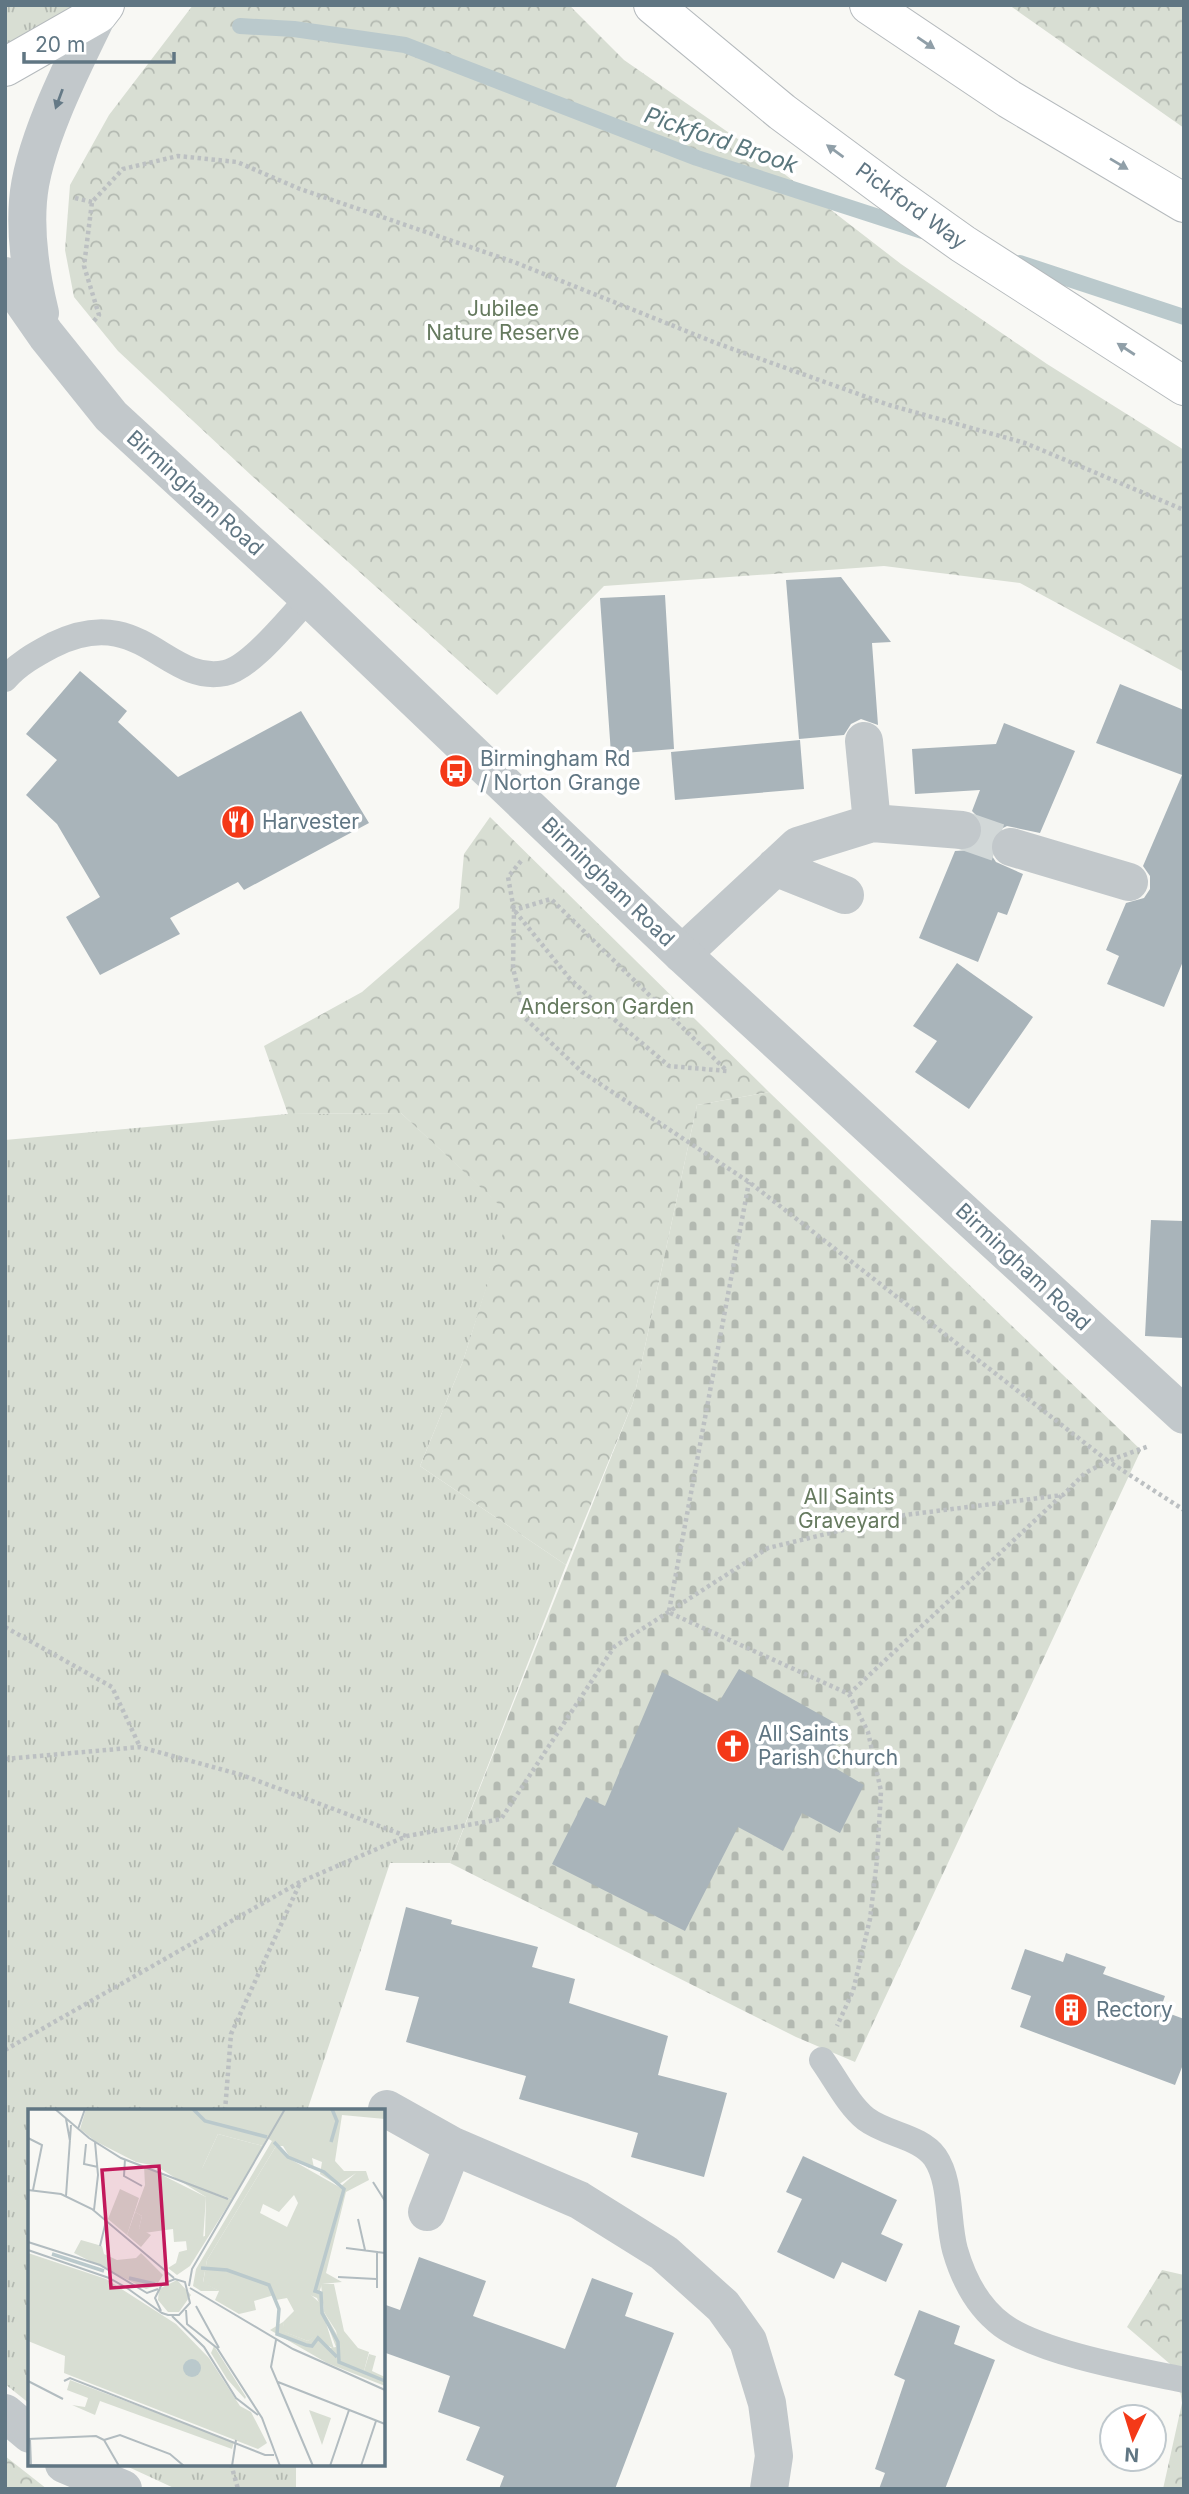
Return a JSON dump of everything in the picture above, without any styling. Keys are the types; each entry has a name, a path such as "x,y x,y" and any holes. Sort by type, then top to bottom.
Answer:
{"highway":[{"name":"Pickford Way","path":"653,5 782,112 900,200 963,244 1184,386"},
{"path":"869,5 1009,99 1184,203"},
{"path":"5,67 102,10"}],"street":[{"name":"Birmingham Road","path":"53,343 29,269 28,199 41,148 63,87 102,10"},
{"name":"Birmingham Road","path":"5,276 53,343 111,416 309,598 682,954 1184,1415"},
{"path":"864,741 872,823"},
{"path":"682,954 798,846 872,823 962,830"},
{"path":"1011,847 1129,882"},
{"path":"775,867 845,895"},
{"path":"387,2109 453,2146 579,2200 664,2253 723,2306 748,2341 767,2403 774,2456 769,2489"},
{"path":"427,2213 453,2146"},
{"path":"5,2413 28,2432"},
{"path":"69,2466 123,2489"}],"lane":[{"path":"5,679 36,654 68,638 100,631 129,636 194,670 226,673 249,659 309,598"},
{"path":"822,2060 865,2119 892,2134 920,2143 933,2154 942,2168 955,2250 972,2294 1001,2324 1037,2342 1109,2364 1184,2380"}],"path":[{"path":"53,343 99,315 84,266 92,202 123,169 178,156 237,162 300,189 514,262 716,343 889,405 1025,443 1184,510"},
{"path":"556,832 526,854 508,877 514,910 513,968 525,1018 582,1072 749,1182 1108,1461 1184,1510"},
{"path":"551,899 727,1072 669,1066 570,979 514,910 551,899"},
{"path":"669,1612 749,1182"},
{"path":"849,1694 1085,1473 1108,1461"},
{"path":"5,2050 300,1882 407,1836 501,1818 614,1647 768,1548 905,1515 1063,1495"},
{"path":"669,1612 849,1694 868,1732 881,1791 870,1919 853,1990 822,2060"},
{"path":"5,1627 113,1687 140,1747"},
{"path":"5,1759 140,1747 242,1775 407,1836"},
{"path":"225,2109 231,2034 300,1882"},
{"path":"232,2466 238,2489"}],"green space":[{"path":"5,5 80,5 5,51"},
{"name":"Jubilee Nature Reserve","path":"193,5 569,5 624,60 748,146 901,264 1047,364 1184,450 1184,672 1020,583 884,566 604,586 497,695 252,476 118,351 74,297 65,250 70,185 109,115"},
{"path":"1009,5 1184,5 1184,128"},
{"name":"Anderson Garden","path":"490,817 769,1092 697,1105 633,1402 566,1565 420,1466 463,1361 509,1214 401,1113 288,1114 264,1046 362,992 459,908 464,854"},
{"name":"All Saints Graveyard","path":"769,1092 1141,1450 855,2062 796,2037 450,1863 633,1402 697,1105"},
{"path":"401,1113 510,1214 463,1361 420,1466 566,1565 450,1863 390,1863 308,2109 28,2109 28,2402 5,2384 5,1140 288,1114"},
{"path":"1162,2270 1184,2275 1184,2489 1163,2489 1182,2403 1177,2370 1127,2327"},
{"path":"5,2456 47,2489 5,2489"},
{"path":"126,2466 296,2466 296,2489 176,2489"}],"building":[{"path":"841,577 891,642 872,643 878,725 861,719 851,724 844,735 799,739 786,580"},
{"path":"665,595 674,749 611,754 600,598"},
{"name":"Harvester","path":"80,671 127,711 118,722 178,777 301,711 369,823 244,890 238,882 170,918 180,934 100,975 66,917 100,897 57,824 26,795 57,760 26,734"},
{"path":"1120,684 1184,710 1184,959 1164,1007 1107,984 1119,956 1106,950 1126,903 1144,898 1150,889 1150,876 1143,866 1182,775 1096,743"},
{"path":"1004,723 1075,751 1040,833 1007,826 997,831 990,840 990,853 996,862 1023,874 1007,915 998,912 978,962 919,938 955,851 971,850 980,842 984,832 982,821 972,811 980,790 915,794 912,749 996,744"},
{"path":"800,740 804,789 675,800 671,752"},
{"path":"957,963 1033,1017 969,1109 915,1072 937,1041 913,1026"},
{"path":"1151,1220 1184,1221 1184,1338 1145,1336"},
{"name":"All Saints Parish Church","path":"739,1669 846,1729 825,1762 864,1785 840,1833 802,1813 783,1851 738,1827 685,1931 552,1864 586,1797 605,1806 662,1672 719,1702"},
{"path":"406,1907 452,1920 451,1924 538,1947 532,1967 575,1979 569,2003 668,2036 658,2075 727,2093 704,2177 631,2157 638,2133 519,2099 526,2076 406,2042 419,1997 385,1990"},
{"path":"1025,1949 1063,1962 1066,1953 1106,1967 1103,1974 1165,1996 1160,2010 1184,2019 1184,2062 1175,2085 1020,2027 1031,1996 1011,1989"},
{"path":"803,2156 897,2200 881,2234 903,2244 886,2282 842,2262 834,2279 777,2252 802,2199 786,2192"},
{"path":"419,2257 486,2281 473,2316 565,2349 592,2278 633,2293 625,2316 674,2333 615,2489 499,2489 504,2476 466,2460 480,2427 438,2412 450,2376 385,2353 385,2305 400,2310"},
{"path":"919,2310 960,2326 954,2344 995,2360 945,2489 879,2489 885,2473 875,2469 905,2380 894,2375"}],"waterway":[{"name":"Pickford Brook","path":"240,26 294,29 405,45 697,158 922,231"},
{"name":"Pickford Brook","path":"1020,263 1184,317"}],"tunnel":[{"path":"962,830 1011,847"}],"place":[{"name":"Birmingham Rd / Norton Grange","path":"456,771"},
{"name":"Harvester","path":"238,822"},
{"name":"All Saints Parish Church","path":"733,1746"},
{"name":"Rectory","path":"1071,2010"}]}
